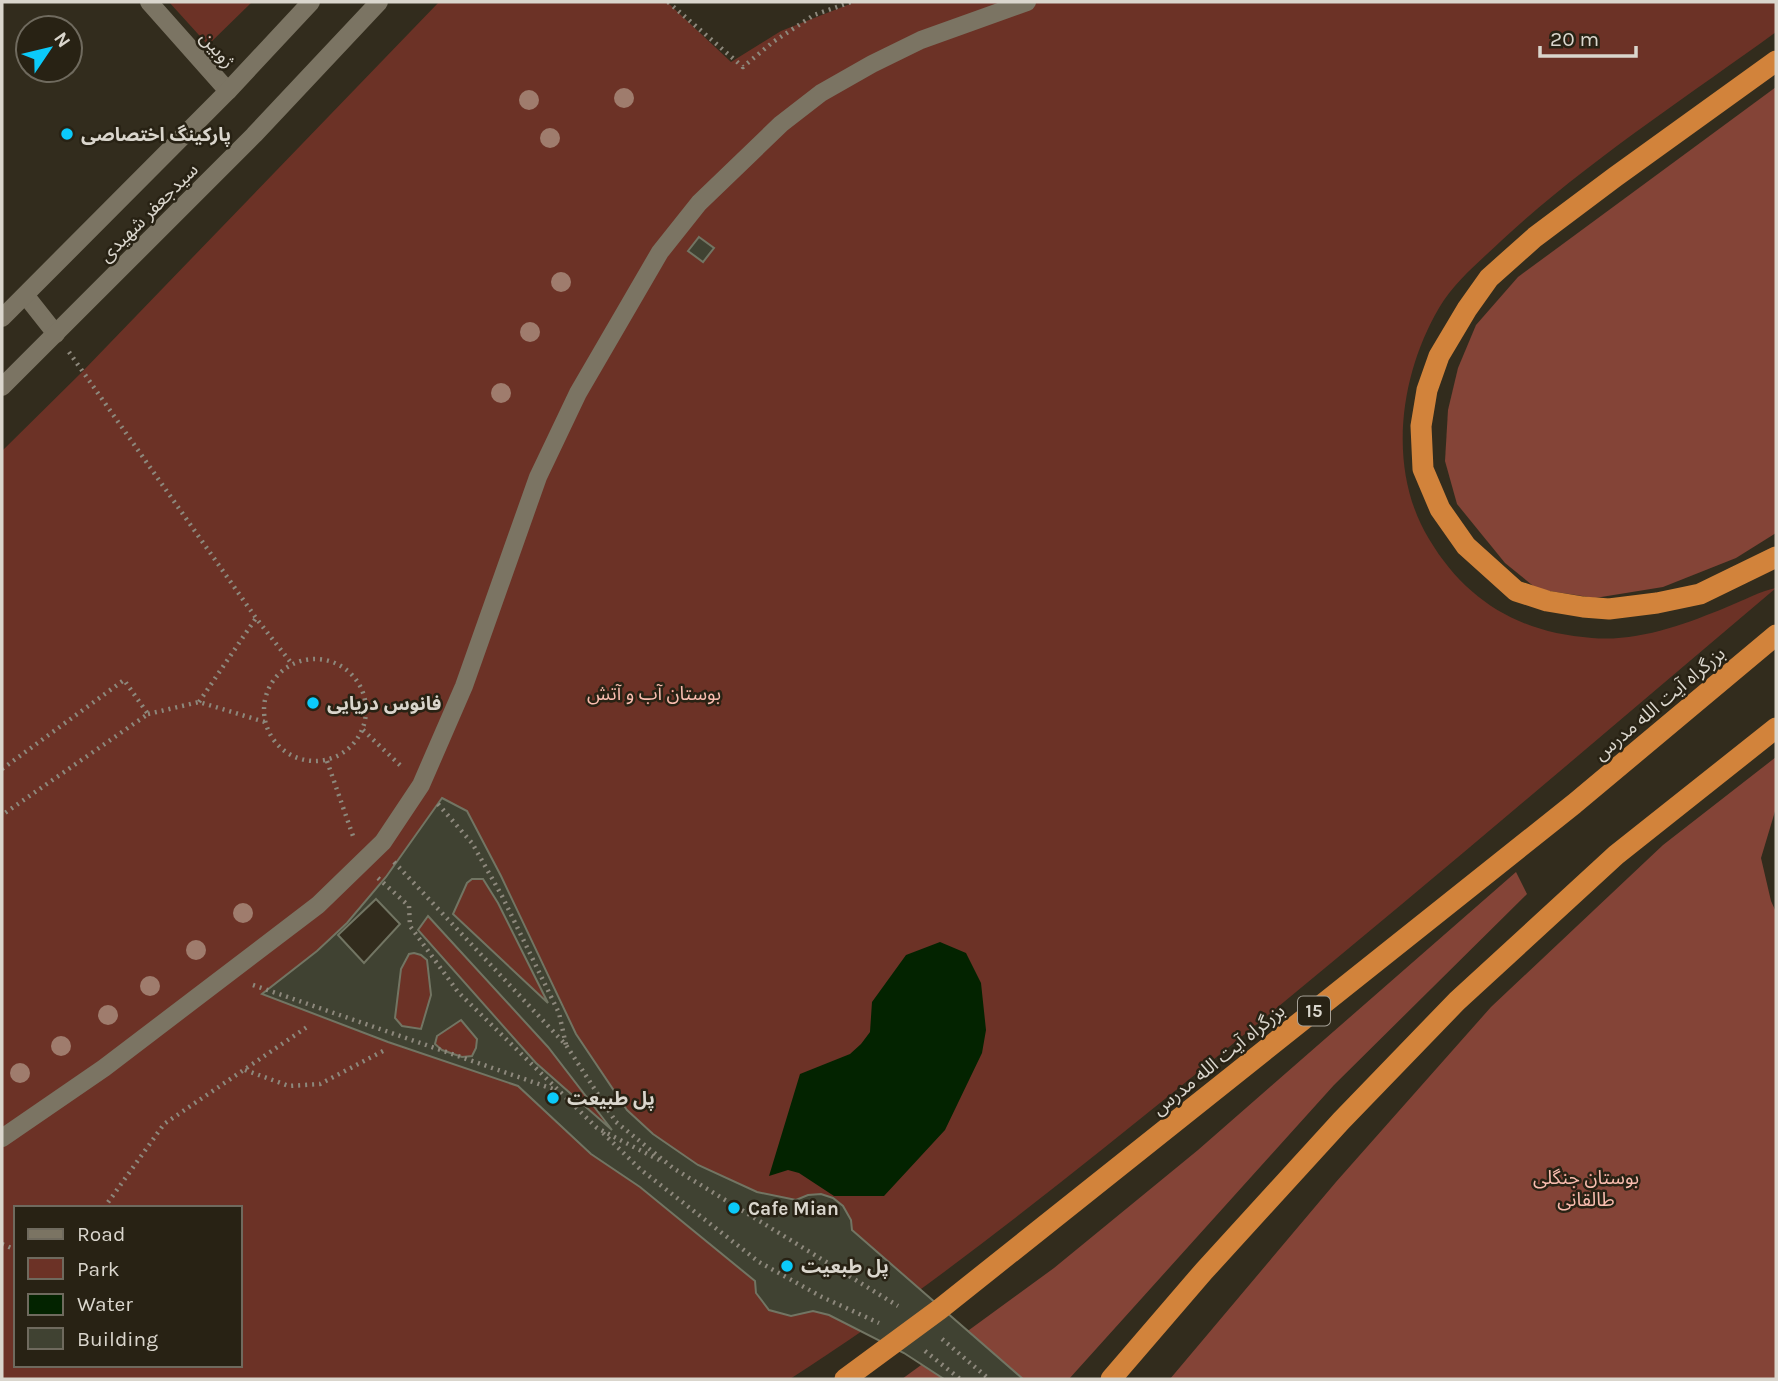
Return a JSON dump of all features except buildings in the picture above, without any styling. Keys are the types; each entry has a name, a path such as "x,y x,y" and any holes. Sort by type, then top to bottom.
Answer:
{"highway":[{"path":"1776,61 1535,237 1489,278 1439,356 1427,390 1421,426 1423,469 1440,509 1466,546 1516,591 1547,601 1583,607 1609,609 1657,603 1700,594 1776,557"},
{"name":"بزرگراه آیت الله مدرس","path":"845,1379 940,1309 1574,804 1776,635"},
{"path":"1111,1379 1204,1270 1341,1121 1457,1001 1616,855 1776,728"}],"street":[{"name":"ژوبین","path":"149,2 228,91"},
{"name":"سیدجعفر شهیدی","path":"2,318 228,91 312,2"},
{"name":"سیدجعفر شهیدی","path":"2,387 254,135 379,2"},
{"path":"2,1138 104,1068 318,905 383,842 421,785 464,686 538,477 578,393 660,252 699,203 742,160 821,93 920,40 1027,2"},
{"path":"26,296 56,334"}],"path":[{"path":"668,2 743,67 772,42 814,15 851,2"},
{"path":"56,334 256,618 292,664"},
{"path":"199,702 256,618"},
{"path":"309,659 326,660 343,667 356,679 365,695 367,712 363,730 355,744 342,755 327,761 311,762 295,758 271,737 265,722 264,705 268,688 278,674 292,664 309,659"},
{"path":"2,769 124,680 148,714"},
{"path":"2,815 148,714 199,702 265,722"},
{"path":"363,730 421,785 472,843 502,896 559,1013 566,1045"},
{"path":"327,761 362,863 409,906 410,926 458,992 640,1169 759,1262 822,1297"},
{"path":"395,864 566,1045 616,1122 673,1168"},
{"path":"226,975 559,1091"},
{"path":"105,1206 164,1124 307,1027"},
{"path":"244,1069 289,1086 320,1084 383,1051"},
{"path":"597,1128 673,1168 906,1311"},
{"path":"940,1337 989,1379"},
{"path":"933,1356 960,1379"}],"green space":[{"path":"169,2 252,2 208,45"},
{"name":"بوستان آب و آتش","path":"439,2 667,2 731,62 781,31 855,2 1776,2 1776,32 1566,185 1501,241 1452,289 1425,335 1415,363 1403,423 1403,454 1407,483 1416,512 1429,539 1444,561 1460,580 1497,610 1541,629 1592,638 1627,637 1695,620 1776,588 1409,898 1138,1121 943,1273 790,1379 2,1379 2,451 82,372"},
{"path":"1776,87 1776,533 1736,558 1663,587 1595,598 1537,589 1505,563 1457,504 1445,461 1448,410 1458,368 1476,325 1518,277"},
{"name":"بوستان جنگلی طالقانی","path":"1776,757 1776,808 1761,858 1776,912 1776,1379 1170,1379 1336,1182 1491,1007 1663,845"},
{"path":"1516,872 1527,894 1334,1085 1069,1379 902,1379 1054,1268 1198,1150"}],"water":[{"path":"940,942 966,953 981,983 986,1030 982,1053 945,1130 884,1196 834,1196 799,1173 788,1170 769,1176 800,1074 850,1054 861,1044 870,1032 872,1002 906,955"}],"pier":[{"path":"374,896 402,921 367,966 335,936"}],"place":[{"name":"پارکینگ اختصاصی","path":"67,134"},
{"name":"فانوس دریایی","path":"313,703"},
{"name":"پل طبیعت","path":"553,1098"},
{"name":"Cafe Mian","path":"734,1208"},
{"name":"پل طبعیت","path":"787,1266"}]}
